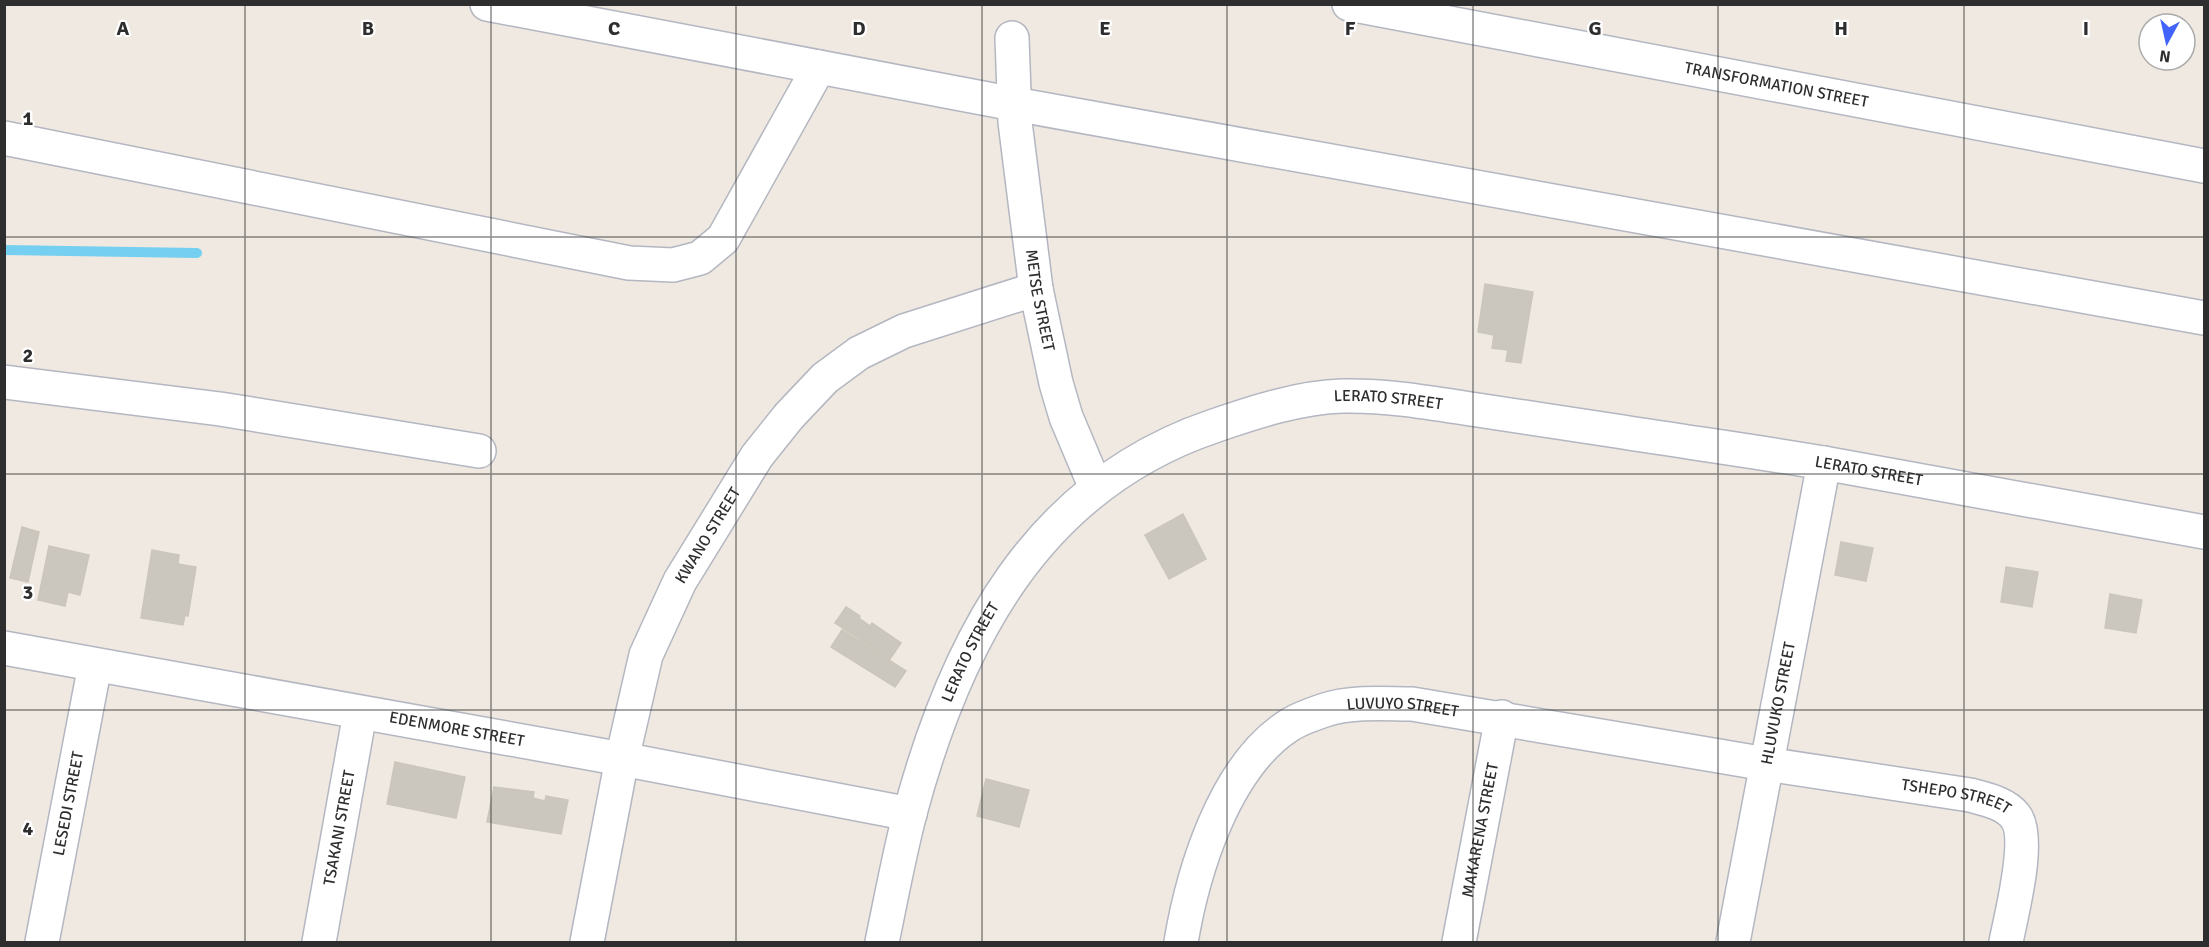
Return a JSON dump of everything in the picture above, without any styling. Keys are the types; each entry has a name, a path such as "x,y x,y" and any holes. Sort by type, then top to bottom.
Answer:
{"street":[{"path":"487,4 1014,104 2205,318"},
{"name":"TRANSFORMATION STREET","path":"1349,4 2205,166"},
{"name":"METSE STREET","path":"1012,38 1014,104 1020,170 1036,289 1056,383 1066,417 1096,488"},
{"path":"4,138 629,263 673,266 699,258 723,239 819,67"},
{"name":"KWANO STREET","path":"587,942 622,759 646,655 680,581 757,456 789,416 825,378 859,353 904,330 1036,289"},
{"path":"4,382 220,409 478,452"},
{"name":"LERATO STREET","path":"882,942 910,814 945,702 966,653 990,609 1016,571 1046,535 1096,488 1151,452 1192,433 1245,415 1296,402 1340,396 1416,400 1824,463 2205,532"},
{"name":"HLUVUKO STREET","path":"1733,942 1824,463"},
{"name":"EDENMORE STREET","path":"4,648 622,759 910,814"},
{"name":"LESEDI STREET","path":"42,942 95,665"},
{"name":"LUVUYO STREET","path":"1181,942 1195,884 1222,809 1239,777 1258,751 1288,726 1328,709 1363,704 1412,704 1502,717 1766,764"},
{"name":"TSAKANI STREET","path":"318,942 360,713"},
{"name":"MAKARENA STREET","path":"1459,942 1502,717"},
{"name":"TSHEPO STREET","path":"1766,764 1970,795 2006,808 2015,815 2020,825 2022,840 2019,874 2006,942"}],"building":[{"path":"1485,284 1533,292 1521,363 1506,361 1508,350 1492,348 1494,335 1478,332"},
{"path":"1183,514 1206,559 1169,579 1145,535"},
{"path":"22,527 39,532 28,582 10,578"},
{"path":"1841,542 1873,548 1866,581 1835,575"},
{"path":"49,546 89,555 80,595 68,592 65,606 38,600"},
{"path":"152,550 179,555 178,564 196,567 188,616 185,615 183,625 141,618"},
{"path":"2006,567 2038,572 2032,607 2001,602"},
{"path":"2110,594 2142,600 2136,633 2105,628"},
{"path":"846,607 870,626 872,623 901,643 890,659 835,623"},
{"path":"842,630 906,671 895,687 831,647"},
{"path":"395,762 465,777 456,818 387,804"},
{"path":"986,779 1029,790 1019,827 977,816"},
{"path":"494,787 534,792 533,798 545,801 546,796 568,800 561,834 487,822"}],"waterway":[{"path":"4,250 197,253"}]}
